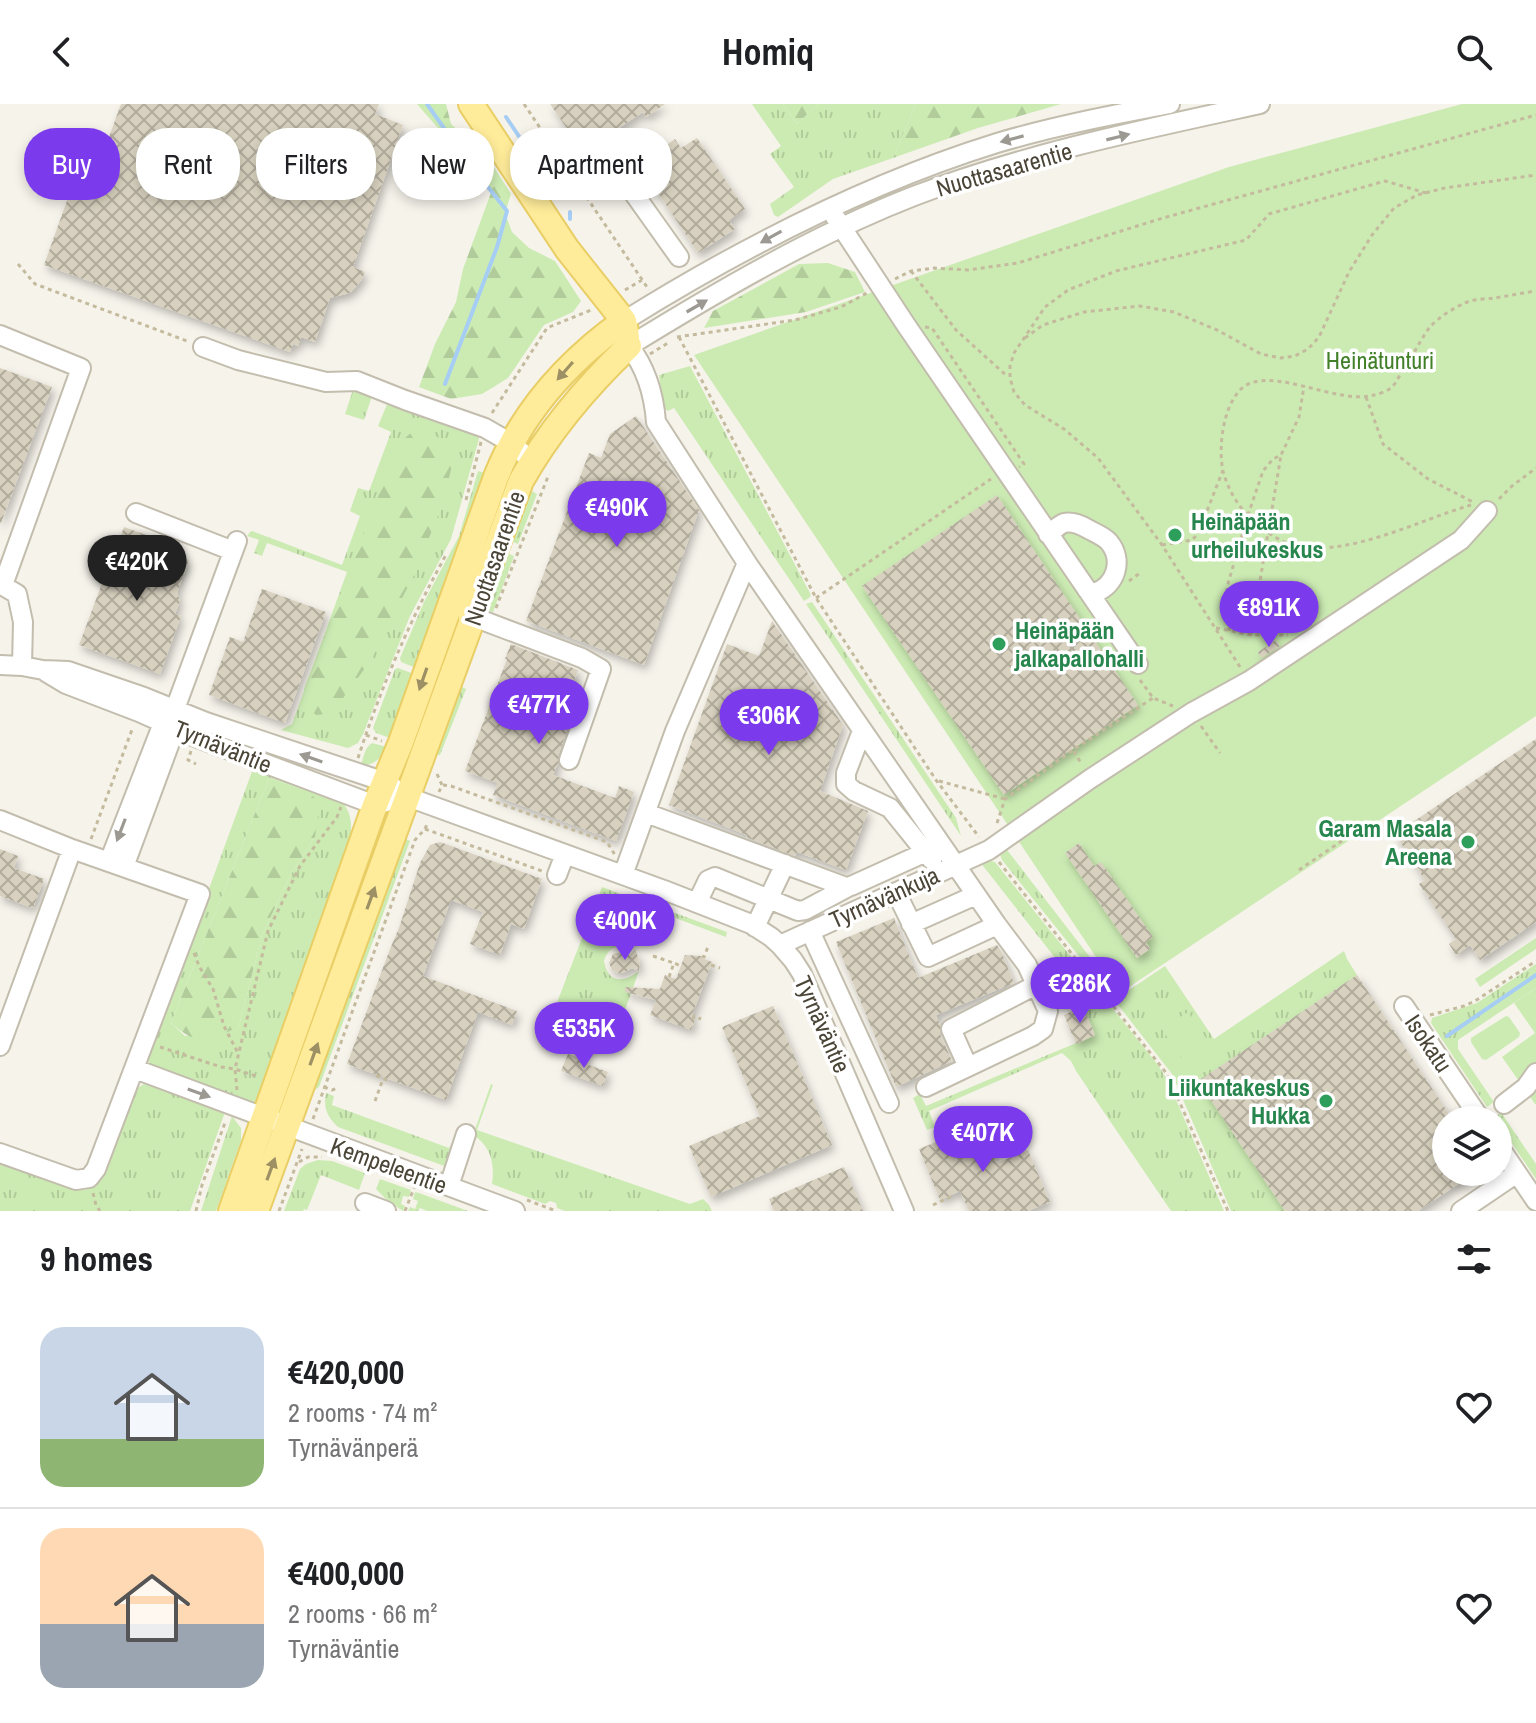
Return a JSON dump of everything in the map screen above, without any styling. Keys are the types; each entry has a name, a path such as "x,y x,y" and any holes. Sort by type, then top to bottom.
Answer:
{"main road":[{"path":"471,104 626,339"},
{"name":"Nuottasaarentie","path":"231,1211 375,805 511,443 527,416 572,362 626,339"},
{"name":"Nuottasaarentie","path":"256,1211 297,1131 408,797 471,623 481,620 519,486 542,464 571,406 626,339"}],"street":[{"name":"Nuottasaarentie","path":"626,339 660,298 784,229 886,183 997,143 1083,121 1170,104"},
{"name":"Nuottasaarentie","path":"626,339 842,227 915,196 1007,165 1260,104"},
{"path":"638,200 679,257"},
{"path":"829,208 1138,664"},
{"path":"0,335 81,368 1,585 17,594 23,622 22,666"},
{"path":"626,339 654,397 656,422 747,563 862,731 949,868"},
{"path":"203,347 238,360 326,382 357,381 485,428 542,464"},
{"name":"Tyrnävänkuja","path":"780,945 989,850 1191,713 1249,681 1461,540 1487,511"},
{"path":"116,865 235,546 136,513"},
{"path":"1048,534 1065,523 1077,523 1107,539 1115,550 1117,564 1109,584 1094,593 1087,590"},
{"path":"626,869 688,697 747,563"},
{"path":"481,620 582,658 601,669 569,760"},
{"name":"Tyrnäväntie","path":"0,665 68,671 171,720 375,805"},
{"name":"Tyrnäväntie","path":"171,720 206,722 385,782 408,797 565,854 626,869 755,927 780,945 809,988 904,1211"},
{"path":"862,731 846,773 846,784 890,808 926,852 949,868 976,895 1027,965 1048,1011 1043,1029 1033,1036 926,1087"},
{"path":"375,805 408,797"},
{"path":"646,813 848,887"},
{"path":"0,1153 76,1180 89,1178 96,1169 200,894 3,822"},
{"path":"0,1046 72,849"},
{"path":"697,903 708,880 715,877 801,911 926,852"},
{"path":"557,875 565,854"},
{"path":"755,927 785,864"},
{"path":"896,892 928,957 997,925"},
{"path":"911,924 976,895"},
{"path":"810,931 889,1103"},
{"path":"968,1067 951,1029 1036,985"},
{"name":"Isokatu","path":"1404,1006 1472,1106"},
{"name":"Kempeleentie","path":"135,1069 515,1211"},
{"path":"1504,1104 1526,1087 1536,1073"},
{"path":"449,1186 466,1134"},
{"path":"1512,1166 1536,1201"},
{"path":"1461,1211 1517,1173"},
{"path":"365,1203 386,1211"}],"path":[{"path":"524,104 651,294"},
{"path":"626,339 679,336 795,320 841,307 911,271 934,268 968,270 1018,263 1163,218 1536,115"},
{"path":"1022,340 1043,325 1084,312 1140,306 1174,312 1217,330 1261,354 1281,358 1295,356 1308,349 1319,337 1349,272 1372,235 1394,208 1417,195 1445,188 1536,175"},
{"path":"1249,681 1162,545 1098,458 1064,429 1025,405 1014,392 1010,366 1022,340 1045,307 1068,290 1116,271 1246,240 1269,214 1385,181 1426,193"},
{"path":"18,264 35,284 203,347"},
{"path":"911,271 956,330 1010,378"},
{"path":"615,296 642,280"},
{"path":"1366,397 1383,444 1428,479 1476,504 1397,532 1330,547 1294,545 1268,533 1248,515 1232,493 1223,470 1225,420 1230,402 1243,387 1258,381 1279,381 1323,393 1366,397 1392,388 1431,326 1466,301 1536,291"},
{"path":"464,511 485,428 504,393 547,328 586,313"},
{"path":"679,336 816,598 936,780 1167,1074 1228,1211"},
{"path":"1251,635 1281,455 1299,417 1304,386"},
{"path":"1230,631 1224,615 1227,587 1263,471 1281,455"},
{"path":"481,620 542,464"},
{"path":"1487,511 1536,468"},
{"path":"1162,545 1192,540 1198,534 1223,470"},
{"path":"816,598 997,475 1000,480 1008,475"},
{"path":"354,773 412,620 448,551"},
{"path":"1214,628 1251,635 1319,634"},
{"path":"989,850 1005,799 1153,698"},
{"path":"279,1211 297,1131 324,1087 415,840 425,829 442,785 437,774"},
{"path":"936,780 1005,799"},
{"path":"442,785 607,842 626,869"},
{"path":"196,1211 202,1185 238,1087 235,1069 268,931 300,866 337,817 347,794"},
{"path":"425,829 557,875"},
{"path":"1299,870 1352,834"},
{"path":"186,932 239,1055"},
{"path":"702,956 709,944"},
{"path":"653,956 681,966"},
{"path":"1426,1018 1475,1001 1536,961"},
{"path":"669,977 674,963"},
{"path":"711,965 720,968"},
{"path":"693,1019 694,1016 701,1019"},
{"path":"620,1039 629,1022"},
{"path":"619,1027 625,1029"},
{"path":"145,1042 276,1082"},
{"path":"377,1075 390,1080"},
{"path":"375,1101 383,1079"},
{"path":"324,1087 332,1090 338,1088"},
{"path":"89,1178 100,1211"},
{"path":"405,1211 414,1188"},
{"path":"933,1205 950,1196"}],"green space":[{"path":"417,104 446,104 451,124 455,128 438,128"},
{"path":"752,104 783,104 797,124 818,104 916,104 893,158 833,179 778,217 770,204 794,187 770,154 781,146"},
{"path":"783,104 818,104 797,124"},
{"path":"916,104 1061,104 978,128 893,158"},
{"name":"Heinäpään urheilukeskus","path":"1462,104 1536,104 1536,716 1120,993 694,355 1229,167"},
{"path":"494,167 510,192 505,213 512,232 529,248 555,261 581,301 573,312 544,325 508,378 482,394 451,399 419,387 435,344 456,302 463,269 488,200 494,200"},
{"path":"828,263 855,272 865,292 806,312 704,328 713,311 799,264"},
{"path":"690,366 811,595 804,601 674,408 668,411 663,408 659,375"},
{"path":"354,387 372,396 364,420 345,414"},
{"path":"388,402 477,434 479,439 451,539 410,616 363,734 358,743 348,748 281,730 292,724 347,572 267,543 262,556 254,553 259,540 247,536 252,531 342,565 360,516 350,511 358,488 369,491 391,432 378,426"},
{"path":"423,429 448,443 452,465 444,501 414,575 368,664 338,705 326,714 316,715 308,707 304,689 392,460 408,436"},
{"path":"478,471 488,474 416,668 401,662 400,658 424,602 459,536"},
{"path":"530,490 537,494 518,544 511,541"},
{"path":"507,553 514,556 493,612 486,611"},
{"path":"812,602 956,818 961,836 806,604"},
{"path":"398,668 414,674 390,738 376,733 373,728"},
{"path":"458,685 466,689 440,755 433,754"},
{"path":"372,743 387,747 377,760 361,766 366,750"},
{"path":"254,766 340,800 351,822 344,865 255,1105 149,1066 148,1055","holes":["269,778 304,790 315,837 291,874 262,935 239,1026 185,1036 171,1023"]},
{"path":"269,778 304,790 315,798 319,809 315,837 291,874 262,935 239,1026 220,1036 196,1039 171,1023"},
{"path":"404,838 410,841 319,1087 310,1090"},
{"path":"1004,846 1120,996 1165,966 1214,1039 1344,951 1357,975 1199,1081 1285,1211 1231,1211 1172,1074 1002,860 999,852"},
{"path":"980,862 995,862 1158,1065 1168,1081 1224,1211 1171,1211 1071,1061 1062,1053 929,1111 935,1127 927,1130 913,1098 920,1094 926,1106 1095,1035 1071,978"},
{"path":"602,887 652,906 648,912 634,903 629,916 618,921 618,933 628,936 625,946 611,949 604,961 613,978 623,979 639,971 621,1021 586,1009 580,1025 557,1017 558,1012 554,1010"},
{"path":"664,909 727,932 726,937 670,916 662,917"},
{"path":"1536,938 1536,949 1480,987 1475,979"},
{"path":"1536,964 1536,988 1458,1040 1458,1049 1494,1102 1488,1106 1431,1023 1432,1018 1477,1003"},
{"path":"1536,988 1535,1104 1502,1057 1535,1033 1514,1003"},
{"path":"1188,1012 1215,1051 1189,1069 1162,1029"},
{"path":"1506,1016 1520,1033 1519,1037 1486,1060 1482,1059 1471,1038"},
{"path":"144,1084 225,1112 190,1211 0,1211 0,1161 78,1190 97,1184 102,1179 134,1093"},
{"path":"491,1084 477,1130 690,1204 703,1199 712,1211 565,1211 557,1208 556,1203 550,1201 545,1204 492,1184 490,1156 484,1144 473,1135"},
{"path":"326,1093 334,1096 332,1105 449,1148 455,1139 447,1167 338,1127 327,1112"},
{"path":"232,1116 241,1128 241,1141 216,1211 201,1211"},
{"path":"1512,1129 1536,1164 1536,1179 1512,1144"},
{"path":"318,1160 332,1161 365,1173 359,1190 321,1175 307,1210 284,1211 300,1169"},
{"path":"380,1179 411,1190 409,1197 403,1196 403,1211 376,1189"},
{"path":"415,1192 468,1211 427,1211 420,1208 418,1211 408,1211 410,1207 415,1209 418,1201 413,1199"}],"building":[{"path":"121,104 379,104 375,114 403,125 402,128 392,128 392,156 353,267 365,272 350,293 330,298 315,342 301,337 298,346 293,344 290,352 44,265 67,200 120,200 120,128 112,128"},
{"path":"550,104 665,104 646,117 643,112 619,128 566,128"},
{"path":"697,138 745,209 729,220 735,229 698,253 663,200 672,200 672,141 675,139 681,148"},
{"path":"0,368 52,387 1,523 0,523"},
{"path":"636,416 699,510 644,665 526,621 589,453 601,458 610,434"},
{"name":"Heinäpään jalkapallohalli","path":"997,495 1138,705 1004,795 862,586"},
{"path":"124,527 163,541 160,549 189,560 177,593 180,601 175,614 181,616 160,674 79,645"},
{"path":"262,589 326,612 285,723 209,695 230,637 243,642"},
{"path":"772,621 843,725 820,791 868,811 846,870 797,852 795,856 669,805 727,644 759,656"},
{"path":"1276,640 1280,646 1261,658 1258,652"},
{"path":"511,644 578,670 567,700 576,703 553,775 615,798 619,786 634,792 616,841 493,795 498,783 465,771"},
{"name":"Garam Masala Areena","path":"1536,739 1536,922 1480,960 1470,945 1456,955 1449,944 1456,939 1419,884 1425,880 1395,834"},
{"path":"440,842 542,879 524,929 511,924 500,955 470,944 483,912 451,900 423,976 517,1011 512,1025 478,1012 446,1100 347,1064 399,928 420,863 430,845"},
{"path":"1079,843 1094,866 1101,862 1153,937 1146,942 1150,949 1137,958 1065,853"},
{"path":"0,849 18,856 14,868 44,879 33,908 0,896"},
{"path":"894,918 918,978 997,945 1014,983 936,1015 940,1034 952,1061 896,1087 836,942"},
{"path":"635,949 640,963 639,971 632,968 618,973 612,970 609,963 613,954 622,952 630,955"},
{"path":"685,955 702,956 712,962 691,1018 695,1020 691,1030 650,1015 656,1000 625,992 625,987 660,989 665,975 676,979"},
{"name":"Liikuntakeskus Hukka","path":"1357,975 1444,1106 1432,1106 1432,1186 1455,1186 1418,1211 1285,1211 1198,1081"},
{"path":"773,1006 832,1145 711,1197 689,1146 760,1116 722,1027"},
{"path":"1083,1006 1095,1035 1076,1044 1064,1015"},
{"path":"586,1009 621,1021 616,1037 580,1025"},
{"path":"568,1054 608,1072 603,1086 561,1071"},
{"path":"981,1123 997,1163 1028,1150 1050,1202 1028,1211 969,1211 960,1191 940,1200 919,1149"},
{"path":"844,1167 863,1211 774,1211 769,1199"}],"waterway":[{"path":"427,104 507,211 497,247 445,384"},
{"path":"506,117 513,128"},
{"path":"570,212 570,219"},
{"path":"1447,1036 1536,975"}],"place":[{"name":"Heinäpään urheilukeskus","path":"1175,535"},
{"name":"Heinäpään jalkapallohalli","path":"999,644"},
{"name":"Garam Masala Areena","path":"1468,842"},
{"name":"Liikuntakeskus Hukka","path":"1326,1101"}],"park label":[{"name":"Heinätunturi","path":"1380,360"}]}
